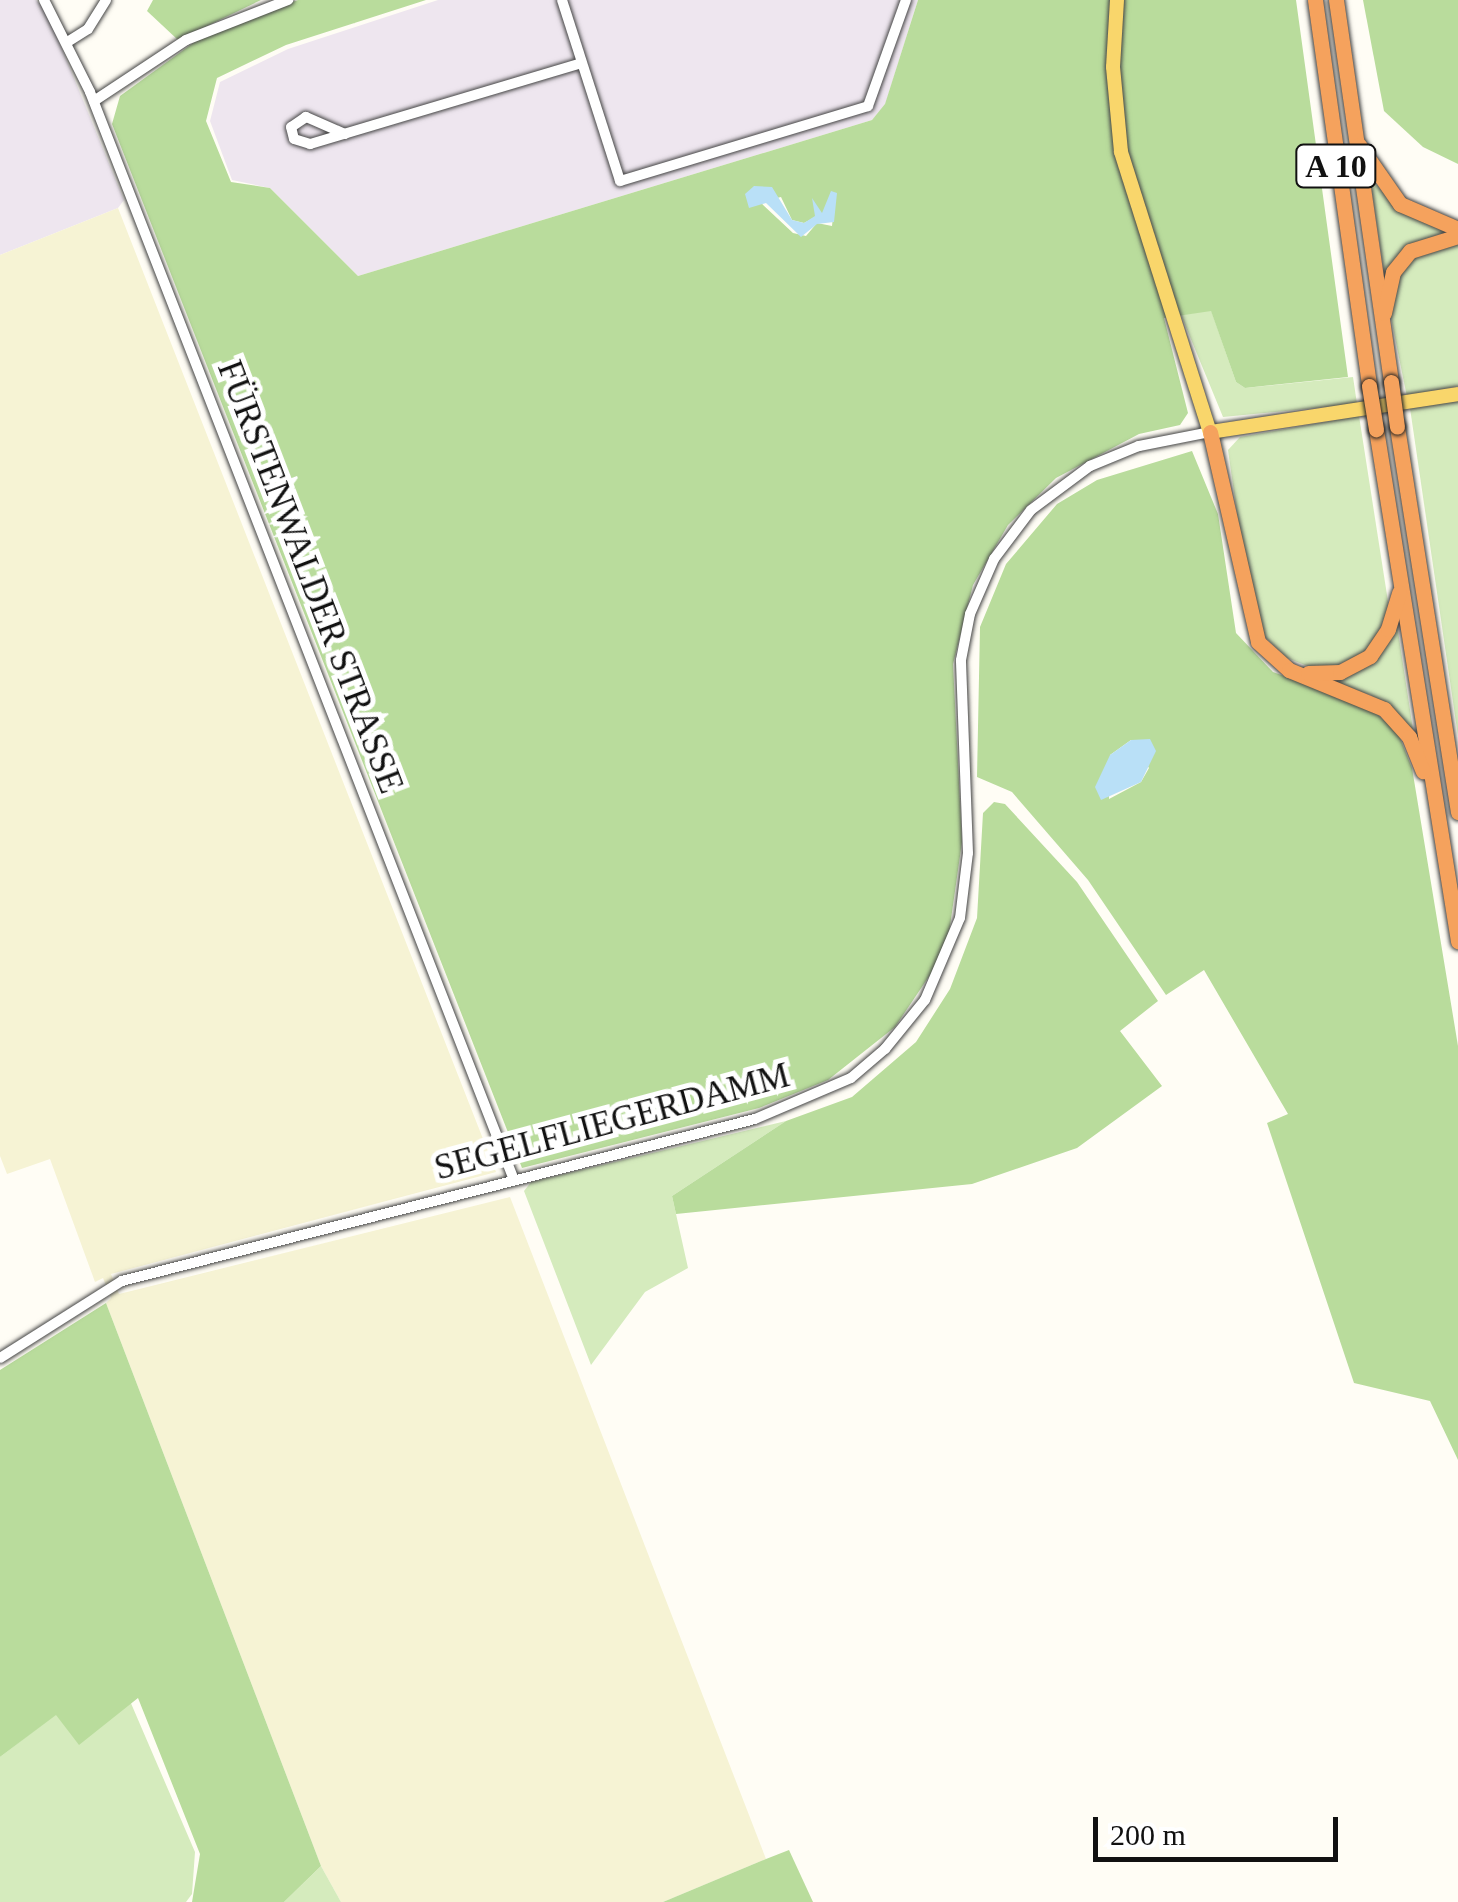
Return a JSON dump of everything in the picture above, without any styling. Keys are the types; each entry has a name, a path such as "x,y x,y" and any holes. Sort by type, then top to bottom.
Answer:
{"highway":[{"name":"A 10","path":"1315,0 1369,386 1458,941"},
{"name":"A 10","path":"1336,0 1390,382 1458,812"},
{"path":"1354,137 1390,195 1411,212 1458,232"},
{"path":"1382,327 1400,262 1428,240 1458,232"},
{"path":"1210,432 1248,618 1265,651 1289,670 1358,694 1391,715 1418,757 1436,813"},
{"path":"1289,670 1331,674 1364,660 1384,636 1402,585"}],"main road":[{"path":"1117,0 1113,67 1122,152 1210,432"},
{"name":"SEGELFLIEGERDAMM","path":"1210,432 1458,394"}],"street":[{"name":"FÜRSTENWALDER STRASSE","path":"44,0 69,41 94,102 514,1180"},
{"path":"69,41 88,30 106,0"},
{"path":"94,102 186,40 288,0"},
{"path":"562,0 614,173 629,180 868,106 906,0"},
{"path":"344,134 306,117 291,127 304,144 344,134 580,63"},
{"name":"SEGELFLIEGERDAMM","path":"0,1358 122,1280 785,1110 851,1078 892,1042 936,981 960,918 968,853 962,660 970,614 994,559 1031,510 1090,466 1138,446 1210,432"}],"shaded area":[{"path":"0,0 36,0 46,10 124,200 118,208 0,255"},
{"path":"438,0 918,0 885,105 872,120 358,276 270,188 232,180 210,121 220,82 288,49"},
{"path":"118,208 496,1172 111,1274 119,1294 510,1197 766,1859 663,1902 341,1902 321,1866 106,1303 111,1298 103,1278 95,1282 50,1159 7,1174 0,1156 0,255"}],"green space":[{"path":"153,0 261,0 178,40 147,11"},
{"path":"298,0 426,0 286,45 217,78 206,121 231,182 270,188 358,276 872,120 885,104 918,0 1296,0 1348,377 1245,388 1236,382 1211,311 1164,318 1188,413 1180,425 1139,434 1056,478 1008,525 973,585 953,664 962,842 949,933 936,966 895,1027 828,1080 759,1108 522,1168 112,124 120,96 211,30","holes":["781,197 792,220 804,223 834,207 832,226 817,223 806,236 793,233 760,202"]},
{"path":"1363,0 1458,0 1458,164 1423,147 1384,111"},
{"path":"1370,178 1398,208 1445,232 1407,247 1385,279"},
{"path":"1458,240 1458,386 1407,397 1391,318 1393,284 1412,254"},
{"path":"1211,310 1236,382 1245,388 1353,377 1357,404 1223,417 1181,315"},
{"path":"1458,401 1458,736 1410,408"},
{"path":"1359,416 1389,608 1373,644 1360,656 1330,668 1310,667 1287,658 1264,636 1243,556 1228,450 1240,437"},
{"path":"1192,451 1218,514 1236,633 1273,672 1368,706 1398,733 1412,768 1458,1046 1458,1460 1430,1401 1354,1383 1267,1123 1288,1114 1204,970 1166,995 1088,880 1012,792 977,777 980,627 1006,564 1057,504 1097,480","holes":["1131,740 1149,768 1141,782 1109,799 1110,755"]},
{"path":"1396,618 1414,736 1371,695 1319,679 1350,672"},
{"path":"994,802 1005,804 1077,882 1158,1001 1120,1031 1162,1086 1077,1148 972,1184 676,1214 672,1196 786,1121 852,1097 916,1042 950,989 977,918 983,813"},
{"path":"786,1121 672,1196 688,1268 645,1292 591,1365 524,1191 531,1182"},
{"path":"106,1303 321,1866 284,1902 192,1902 200,1854 138,1698 79,1745 56,1715 0,1757 0,1370"},
{"path":"130,1701 195,1852 192,1894 186,1902 0,1902 0,1757 56,1714 79,1744"},
{"path":"789,1850 813,1902 663,1902 766,1859"},
{"path":"321,1866 341,1902 284,1902"}],"water":[{"path":"754,186 772,187 792,220 804,223 815,216 812,198 822,213 831,191 837,193 834,222 817,224 801,237 766,203 749,208 745,194"},
{"path":"1150,739 1156,751 1141,782 1101,800 1095,787 1110,755 1131,740"}]}
